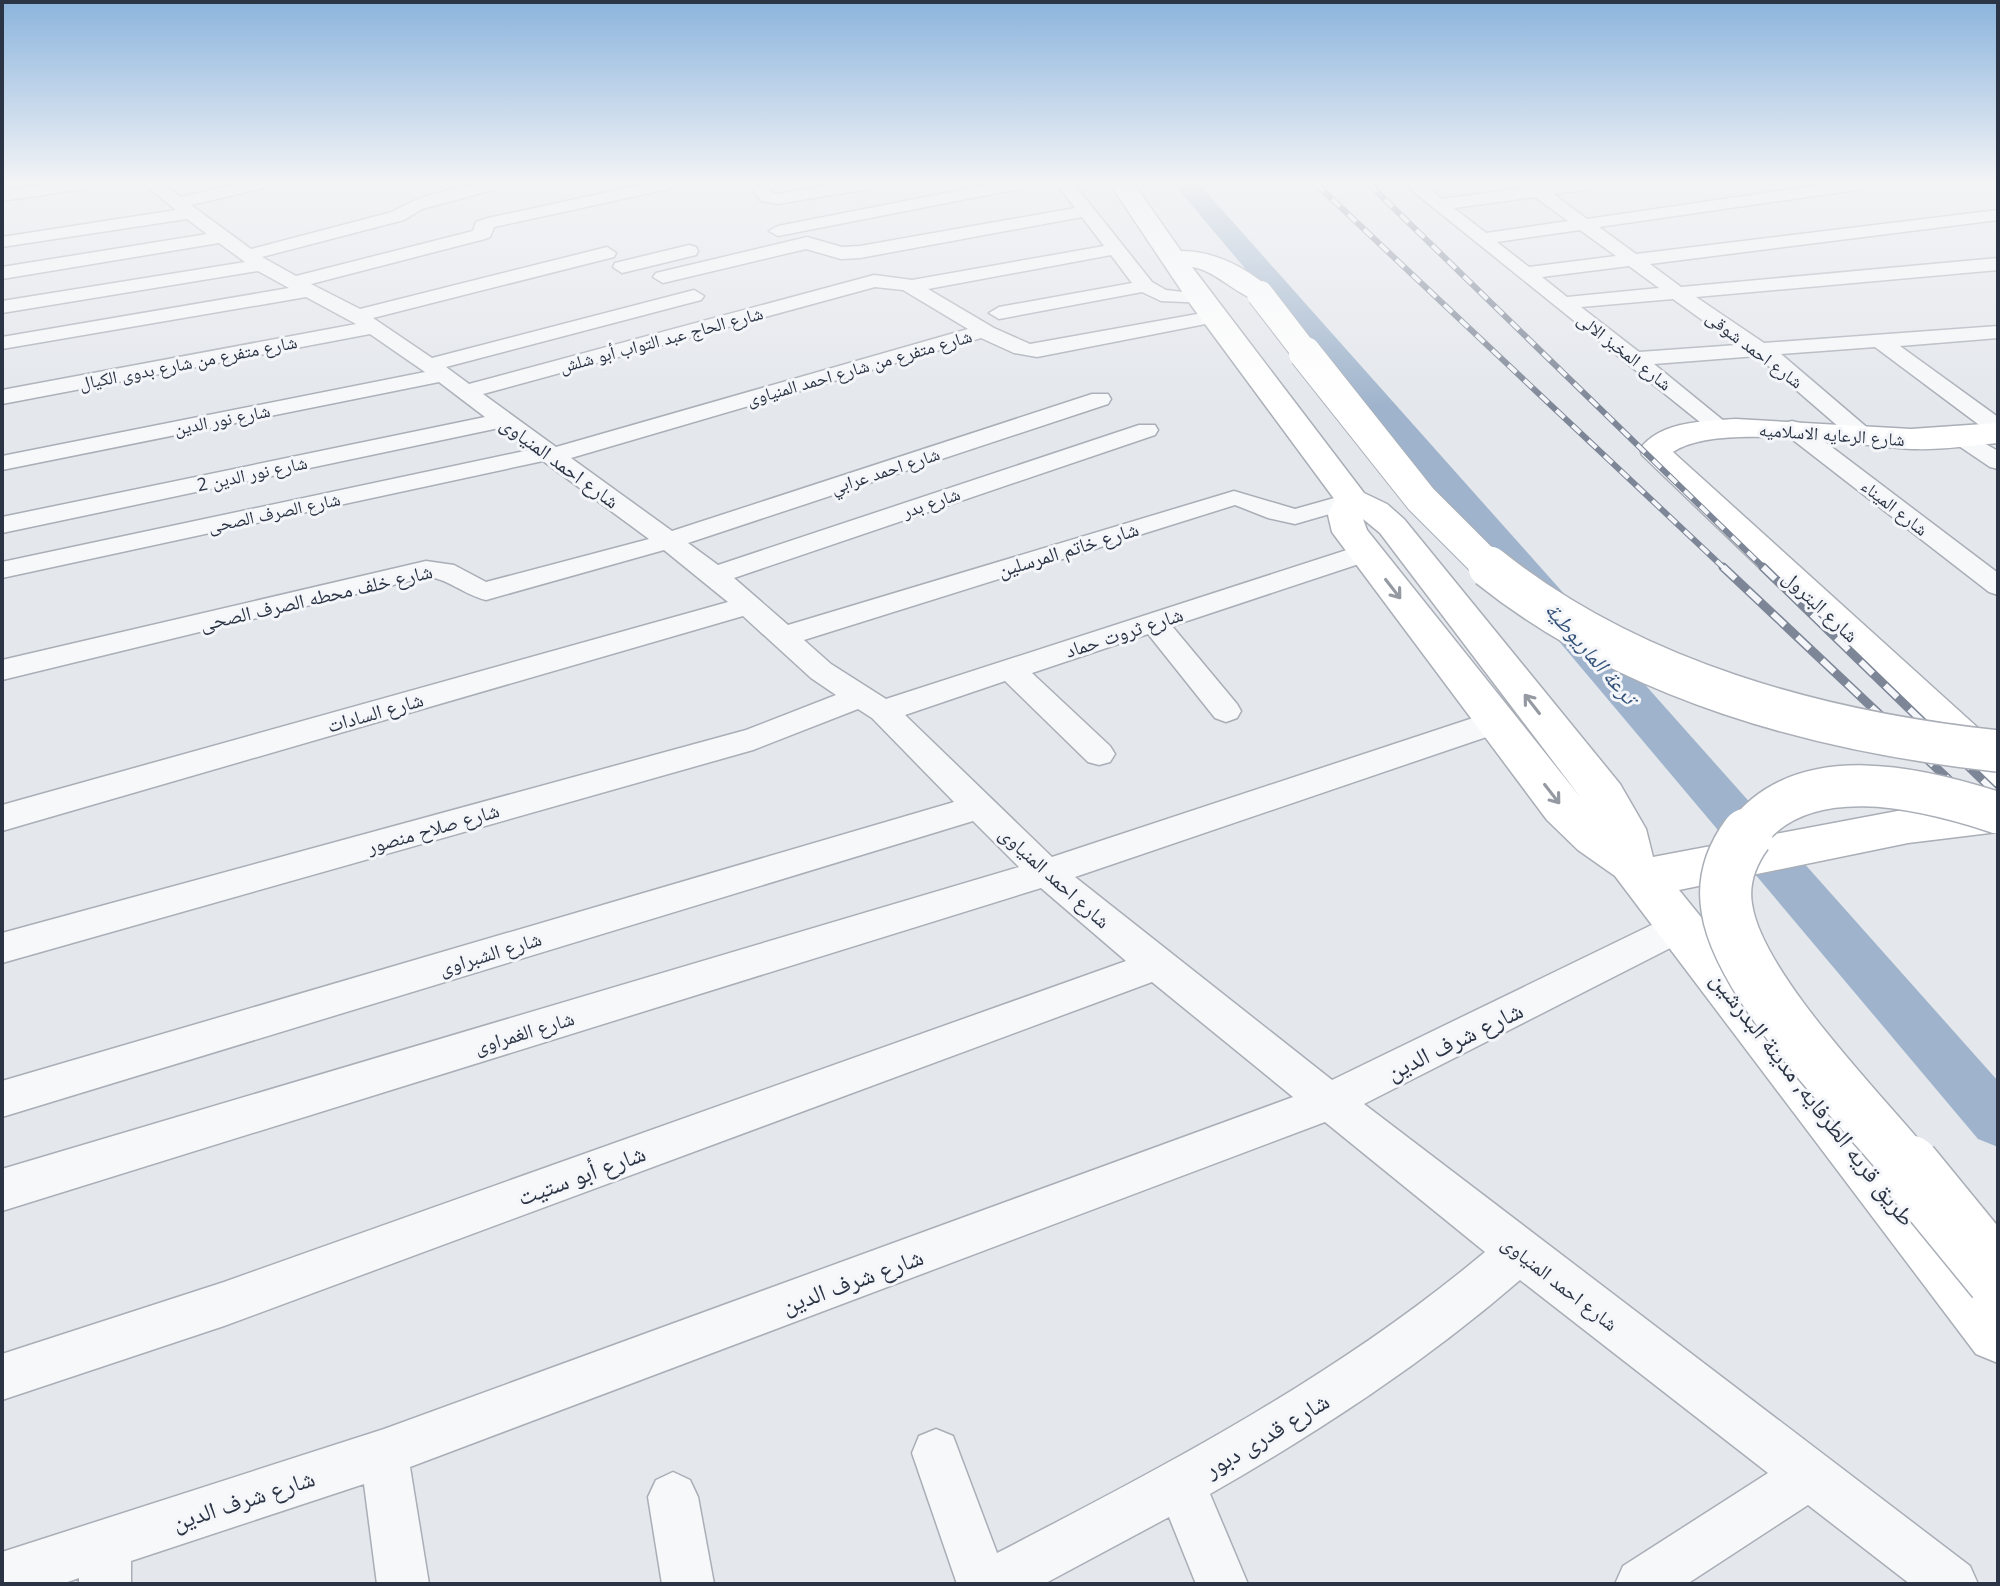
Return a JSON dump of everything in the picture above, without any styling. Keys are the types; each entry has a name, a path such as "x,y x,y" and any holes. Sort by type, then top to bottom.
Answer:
{"main road":[{"path":"1175,259 1193,258"},
{"path":"1193,258 1212,262 1241,277 1260,294 1437,518 1483,563 1538,601 1646,661 1734,696 1820,721 1896,738 1997,780"},
{"name":"طريق قريه الطرفايه, مدينة البدرشين","path":"1175,259 1208,308 1352,500 1375,511 1392,526 1604,796 1623,829 1637,870"},
{"name":"شارع الرعايه الاسلاميه","path":"1666,440 1724,430 1792,428 1917,439 1961,437 1998,430"},
{"name":"شارع البترول","path":"1666,440 1656,449 1658,455 1997,780"},
{"name":"طريق قريه الطرفايه, مدينة البدرشين","path":"1352,500 1347,507 1346,523 1365,553 1496,722 1570,815 1637,870 1998,1332"},
{"path":"1637,870 1714,863 1908,826 1997,780"},
{"path":"1997,780 1966,802 1913,791 1864,787 1819,791 1782,803 1753,823 1734,850 1725,884 1730,924 1748,963 1784,1017 1998,1277"}],"street":[{"path":"2,273 174,258"},
{"path":"2,307 217,258"},
{"name":"شارع احمد المنياوى","path":"253,258 366,321 715,575 821,671 871,704 1046,873 1157,965 1519,1252 1952,1584"},
{"path":"2,343 302,286 399,258"},
{"name":"شارع متفرع من شارع بدوى الكيال","path":"2,397 366,321 598,258"},
{"path":"613,258 636,274 663,277 743,258"},
{"path":"910,286 1066,258"},
{"path":"1123,258 1145,286 1161,295 1208,308"},
{"name":"شارع المخبز الالى","path":"1508,258 1724,430"},
{"name":"شارع احمد شوقى","path":"1633,258 1741,339 1759,348 1862,435"},
{"path":"1527,273 1652,258"},
{"path":"1563,303 1998,264"},
{"path":"663,277 730,319"},
{"name":"شارع الحاج عبد التواب أبو شلش","path":"446,377 730,319 874,281 887,280 910,286 992,322"},
{"path":"992,322 1145,286"},
{"path":"446,377 694,296"},
{"name":"شارع متفرع من شارع احمد المنياوى","path":"549,455 992,322 1018,349 1037,351 1208,308"},
{"path":"1635,359 1998,332"},
{"path":"1880,341 1998,430"},
{"name":"شارع نور الدين","path":"2,463 446,377"},
{"name":"شارع احمد عرابي","path":"669,541 1100,399"},
{"name":"شارع نور الدين 2","path":"2,525 503,420"},
{"name":"شارع الميناء","path":"1792,428 1998,586"},
{"name":"شارع بدر","path":"715,575 1147,430"},
{"path":"1961,437 1998,462"},
{"name":"شارع الصرف الصحى","path":"2,570 549,455"},
{"name":"شارع خاتم المرسلين","path":"784,636 1234,498 1250,500 1278,514 1295,517 1352,500"},
{"name":"شارع خلف محطه الصرف الصحى","path":"2,670 426,569 449,570 471,587 486,591 669,541"},
{"name":"شارع ثروت حماد","path":"871,704 1010,669 1365,553"},
{"name":"شارع السادات","path":"2,818 749,605"},
{"path":"1154,622 1226,711"},
{"path":"1010,669 1099,754"},
{"name":"شارع صلاح منصور","path":"2,948 871,704"},
{"name":"شارع الغمراوى","path":"2,1190 1046,873 1496,722"},
{"name":"شارع الشبراوى","path":"2,1099 979,807"},
{"name":"شارع شرف الدين","path":"2,1578 106,1564 384,1453 1330,1101 1680,927"},
{"name":"شارع أبو ستيت","path":"2,1377 224,1304 1157,965"},
{"name":"شارع قدرى دبور","path":"992,1584 1181,1484 1312,1407 1388,1357 1458,1305 1519,1252"},
{"path":"384,1453 403,1584"},
{"path":"936,1453 983,1584"},
{"path":"1641,1584 1808,1476"},
{"path":"1181,1484 1222,1584"},
{"path":"673,1497 688,1584"}],"waterway":[{"name":"ترعة الماريوطية","path":"1250,258 1998,1121"}],"railway":[{"path":"1395,258 1725,569"},
{"path":"1445,258 1765,569"},
{"path":"1723,567 1998,826"},
{"path":"1763,567 1998,795"}]}
